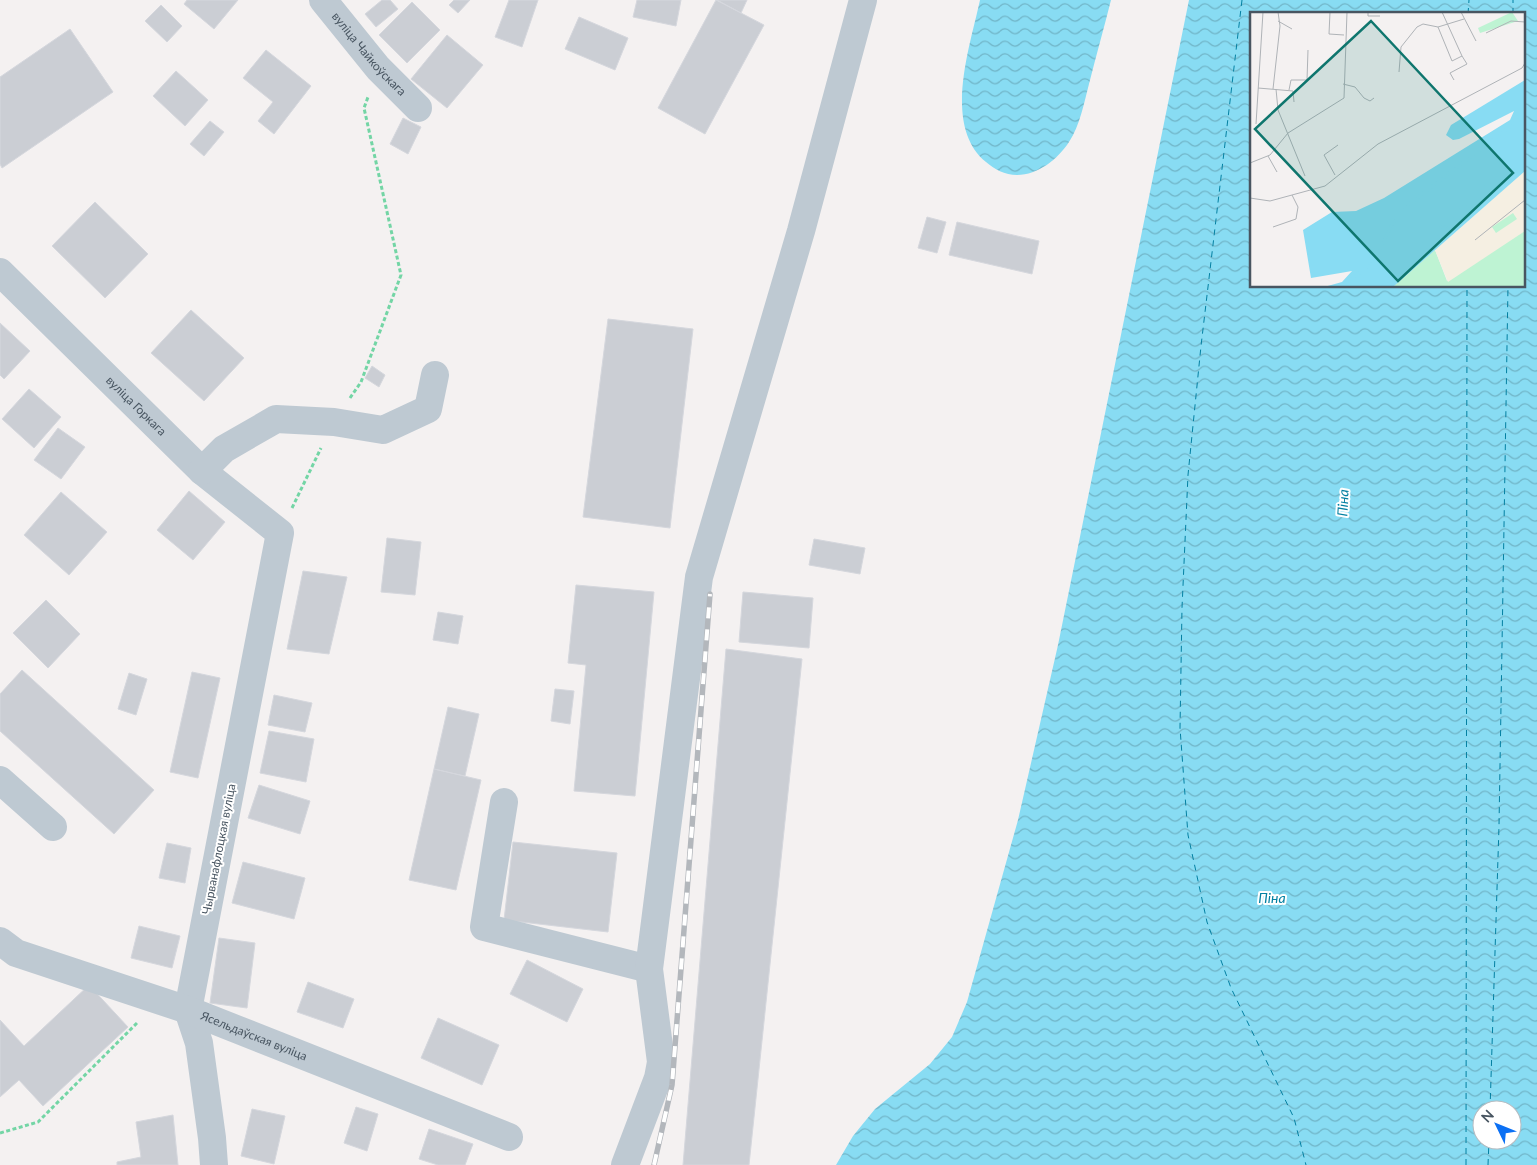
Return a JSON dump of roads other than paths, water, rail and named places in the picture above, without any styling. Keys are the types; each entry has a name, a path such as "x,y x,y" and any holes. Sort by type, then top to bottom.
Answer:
{"street":[{"name":"вуліца Чайкоўскага","path":"323,0 378,68 418,108"},
{"path":"625,1165 658,1078 661,1062 649,969 699,577 801,231 863,0"},
{"name":"вуліца Горкага","path":"0,272 202,471 280,533"},
{"path":"202,471 224,449 276,419 334,422 383,430 428,409 435,375"},
{"name":"Чырванафлоцкая вуліца","path":"214,1165 199,1043 188,1010 280,533"},
{"path":"0,780 53,827"},
{"path":"504,802 484,927 649,969"},
{"name":"Ясельдаўская вуліца","path":"0,941 16,953 188,1010 509,1137"}],"water":[{"path":"980,0 1111,0 1076,128 1069,142 1053,160 1040,169 1025,174 1013,175 1004,173 986,162 973,147 965,128 962,107 963,85 966,62"},
{"name":"Піна","path":"1189,0 1537,0 1537,1165 836,1165 853,1136 875,1109 930,1064 952,1037 967,1002 1018,820 1058,645"}],"railway":[{"path":"654,1165 672,1085 710,594"}]}
